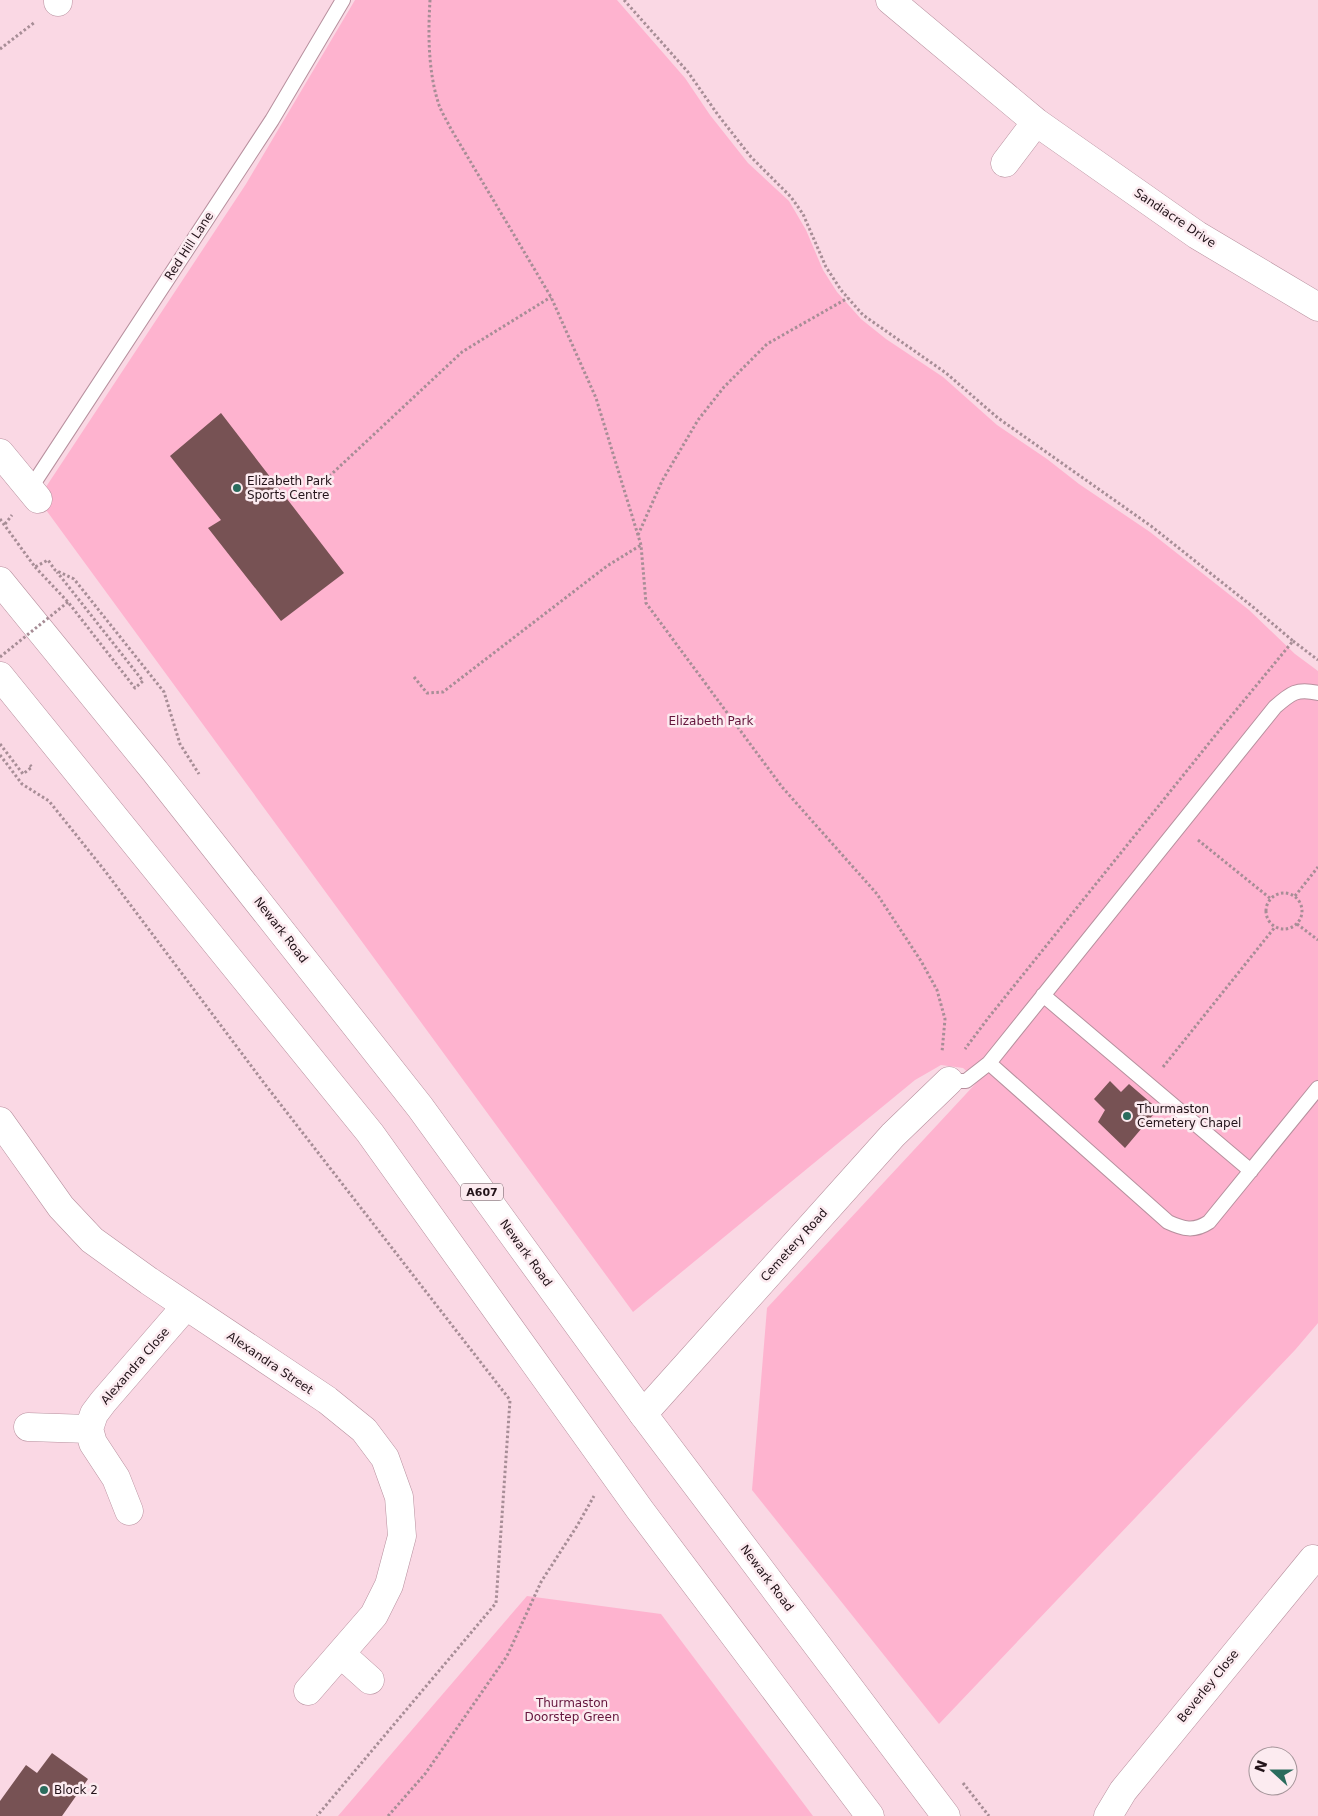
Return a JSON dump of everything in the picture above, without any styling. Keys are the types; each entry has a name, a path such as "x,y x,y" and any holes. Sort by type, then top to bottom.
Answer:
{"main road":[{"name":"Sandiacre Drive","path":"890,0 1036,122 1197,235 1318,307"},
{"path":"1005,163 1036,122"},
{"path":"0,453 34,494"},
{"name":"Newark Road","path":"0,581 154,770 420,1106 643,1414 946,1816"},
{"path":"0,676 370,1133 610,1469 870,1816"},
{"name":"Cemetery Road","path":"643,1414 893,1135 944,1086"},
{"name":"Alexandra Street","path":"0,1121 61,1207 92,1240 326,1400 364,1430 385,1458 399,1497 402,1536 389,1585 374,1615 308,1691"},
{"name":"Alexandra Close","path":"89,1429 94,1414 103,1402 186,1306"},
{"path":"28,1427 89,1429 93,1443 116,1478 129,1511"},
{"name":"Beverley Close","path":"1108,1816 1122,1791 1313,1559"},
{"path":"341,1654 370,1680"}],"lane":[{"name":"Red Hill Lane","path":"34,494 272,120 344,0"},
{"path":"944,1086 966,1081 989,1063 1275,707 1291,693 1308,691 1318,693"},
{"path":"1043,995 1251,1171"},
{"path":"989,1063 1168,1222 1182,1229 1200,1228 1208,1222 1318,1088"}],"path":[{"path":"430,0 428,26 431,60 433,81 440,105 450,130 551,297 596,398 641,545 646,603 782,787 877,894 921,961 937,990 945,1019 944,1086"},
{"path":"624,0 688,72 718,116 751,157 792,197 803,214 826,267 848,298 863,315 946,373 998,418 1151,526 1318,660"},
{"path":"0,49 58,1"},
{"path":"322,483 462,352 551,297"},
{"path":"638,536 662,481 698,420 724,387 767,344 848,298"},
{"path":"414,677 427,693 444,692 607,566 641,545"},
{"path":"35,567 68,602 135,688 143,681 55,570"},
{"path":"0,657 68,602"},
{"path":"944,1086 956,1062 989,1017 1293,641"},
{"path":"0,744 24,774 32,767 27,760"},
{"path":"0,755 22,784 49,801 100,864 264,1083 510,1400 496,1603 317,1816"},
{"path":"1180,825 1271,899"},
{"path":"1295,896 1318,867"},
{"path":"1282,893 1295,896 1302,906 1301,919 1297,924 1287,929 1275,926 1270,922 1266,910 1271,899 1282,893"},
{"path":"1297,924 1318,940"},
{"path":"1148,1085 1275,926"},
{"path":"388,1816 425,1774 507,1656 541,1582 577,1526 610,1469"}],"green space":[{"name":"Elizabeth Park","path":"355,0 617,0 685,78 710,115 748,163 789,201 806,230 823,270 837,292 861,319 886,339 943,377 997,425 1150,532 1249,610 1295,654 1318,671 1318,1323 1295,1350 939,1724 752,1490 767,1308 978,1081 963,1068 941,1065 915,1080 633,1312 38,499 246,184"},
{"name":"Thurmaston Doorstep Green","path":"527,1596 661,1614 813,1816 338,1816"}],"building":[{"name":"Elizabeth Park Sports Centre","path":"221,413 344,573 281,621 208,528 221,520 170,456"},
{"name":"Thurmaston Cemetery Chapel","path":"1110,1081 1121,1092 1129,1084 1158,1109 1125,1148 1098,1122 1105,1110 1094,1099"},
{"name":"Block 2","path":"52,1753 88,1779 62,1816 0,1816 0,1801 26,1765 37,1773"}],"place":[{"name":"Elizabeth Park Sports Centre","path":"237,488"},
{"name":"Thurmaston Cemetery Chapel","path":"1127,1116"},
{"name":"Block 2","path":"44,1790"}]}
